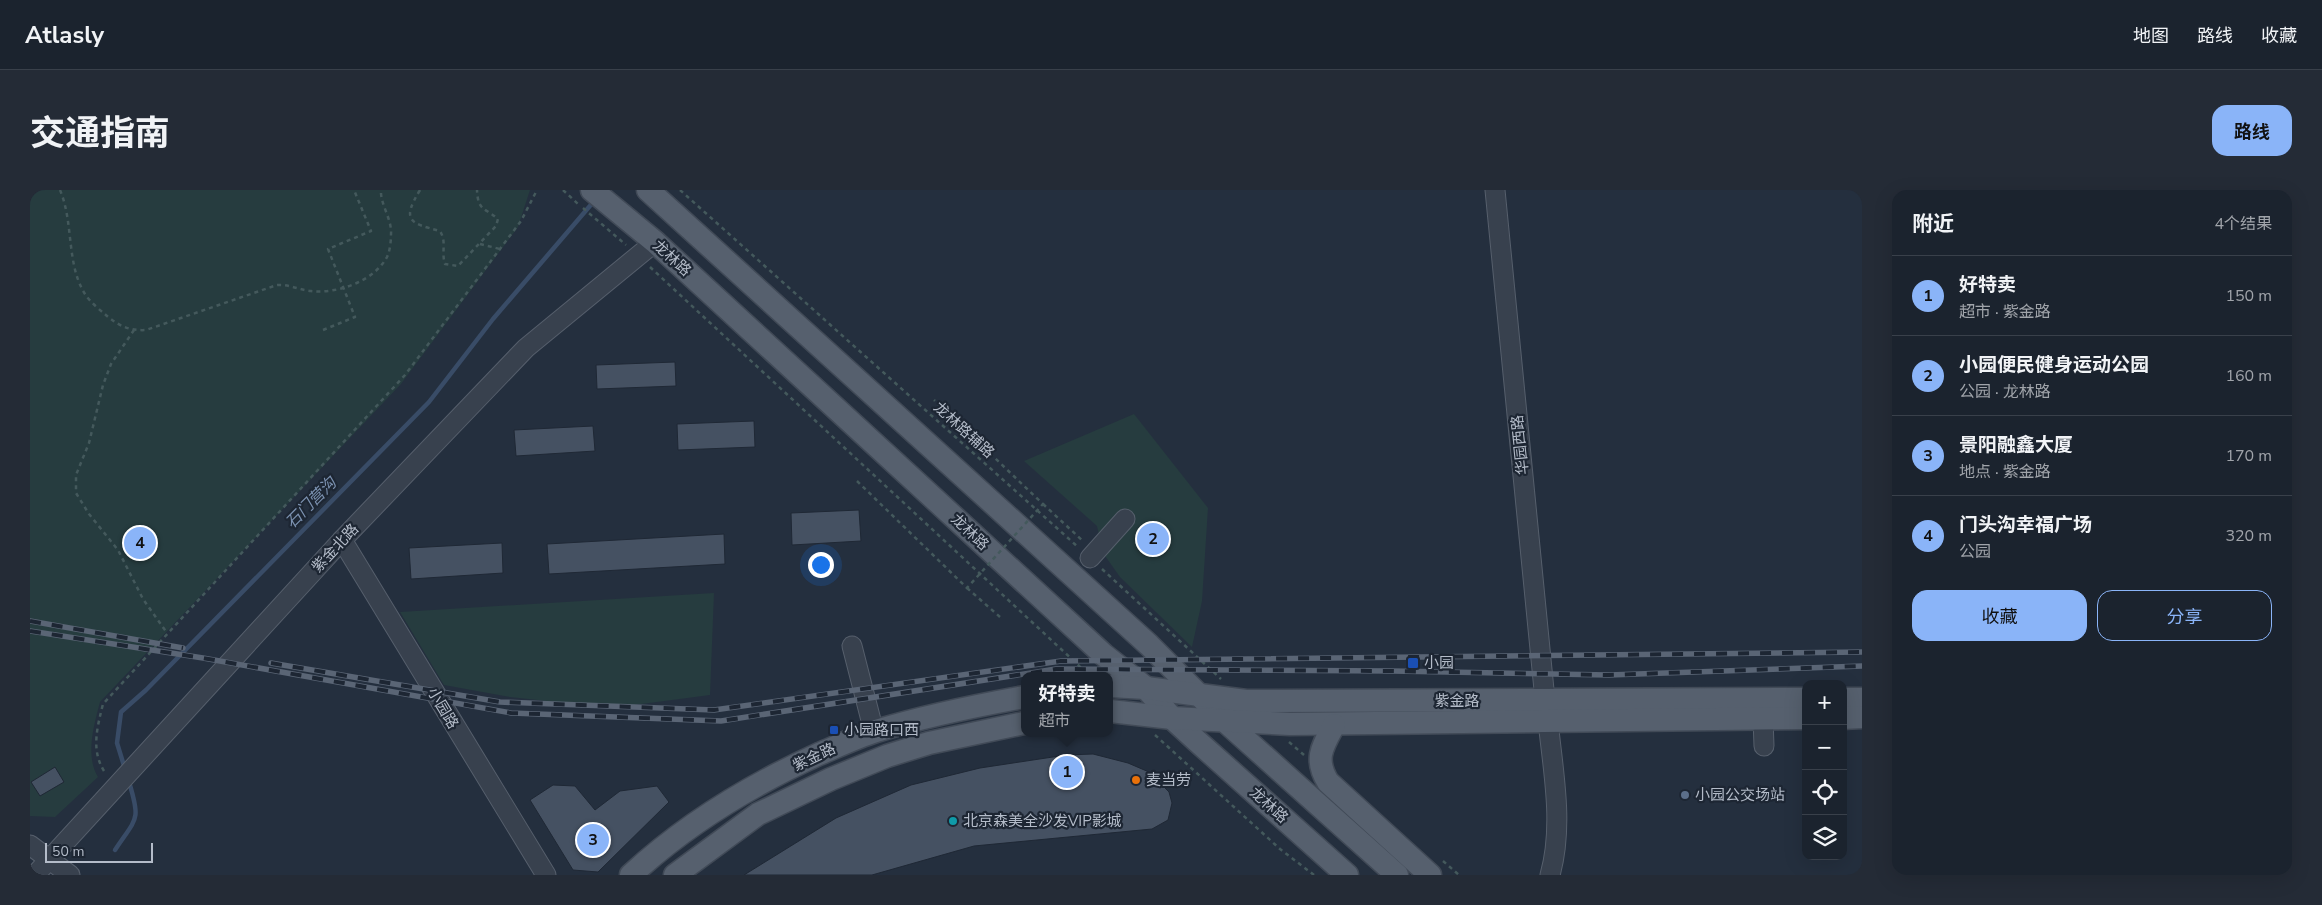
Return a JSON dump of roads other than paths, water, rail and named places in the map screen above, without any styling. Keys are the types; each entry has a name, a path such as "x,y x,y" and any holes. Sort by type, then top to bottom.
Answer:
{"main road":[{"name":"龙林路","path":"592,190 612,220 1104,655 1146,688 1172,718 1347,875"},
{"path":"648,190 1142,638 1226,722 1397,875"},
{"name":"紫金路","path":"1113,686 1146,688 1246,701 1802,718"},
{"name":"紫金路","path":"631,875 670,843 738,795 802,762 874,732 939,714 1021,699"},
{"name":"紫金路","path":"1120,712 1226,722 1334,725 1546,710 1802,699"},
{"path":"1847,699 1862,699"},
{"path":"1847,718 1862,718"},
{"name":"紫金路","path":"675,875 758,814 831,779 887,756 929,743 1021,724"},
{"path":"1334,725 1322,748 1319,761 1322,772 1328,782 1430,875"}],"street":[{"name":"华园西路","path":"1495,190 1557,814 1555,859 1550,875"},
{"name":"紫金北路","path":"35,875 342,540 526,348 647,249"},
{"path":"1090,558 1125,520"},
{"name":"小园路","path":"342,540 546,875"},
{"path":"852,646 874,732"},
{"path":"1763,718 1764,746"},
{"path":"30,845 70,875"}],"waterway":[{"name":"石门营沟","path":"125,769 117,743 121,712 146,690 429,402 493,319 595,200"},
{"name":"石门营沟","path":"115,850 135,818 135,804 129,782"}],"railway":[{"path":"30,621 183,648"},
{"path":"30,631 203,658 511,713 721,721 1021,674"},
{"path":"271,663 500,702 714,710 1061,661 1862,652"},
{"path":"1037,672 1056,669 1392,671 1609,675 1862,666"}],"place":[{"name":"小园便民健身运动公园","path":"1153,539"},
{"name":"门头沟幸福广场","path":"140,543"},
{"name":"小园","path":"1413,663"},
{"name":"小园路口西","path":"834,730"},
{"name":"好特卖","path":"1067,772"},
{"name":"麦当劳","path":"1136,780"},
{"name":"小园公交场站","path":"1685,795"},
{"name":"北京森美全沙发VIP影城","path":"953,821"},
{"name":"景阳融鑫大厦","path":"593,840"}]}
